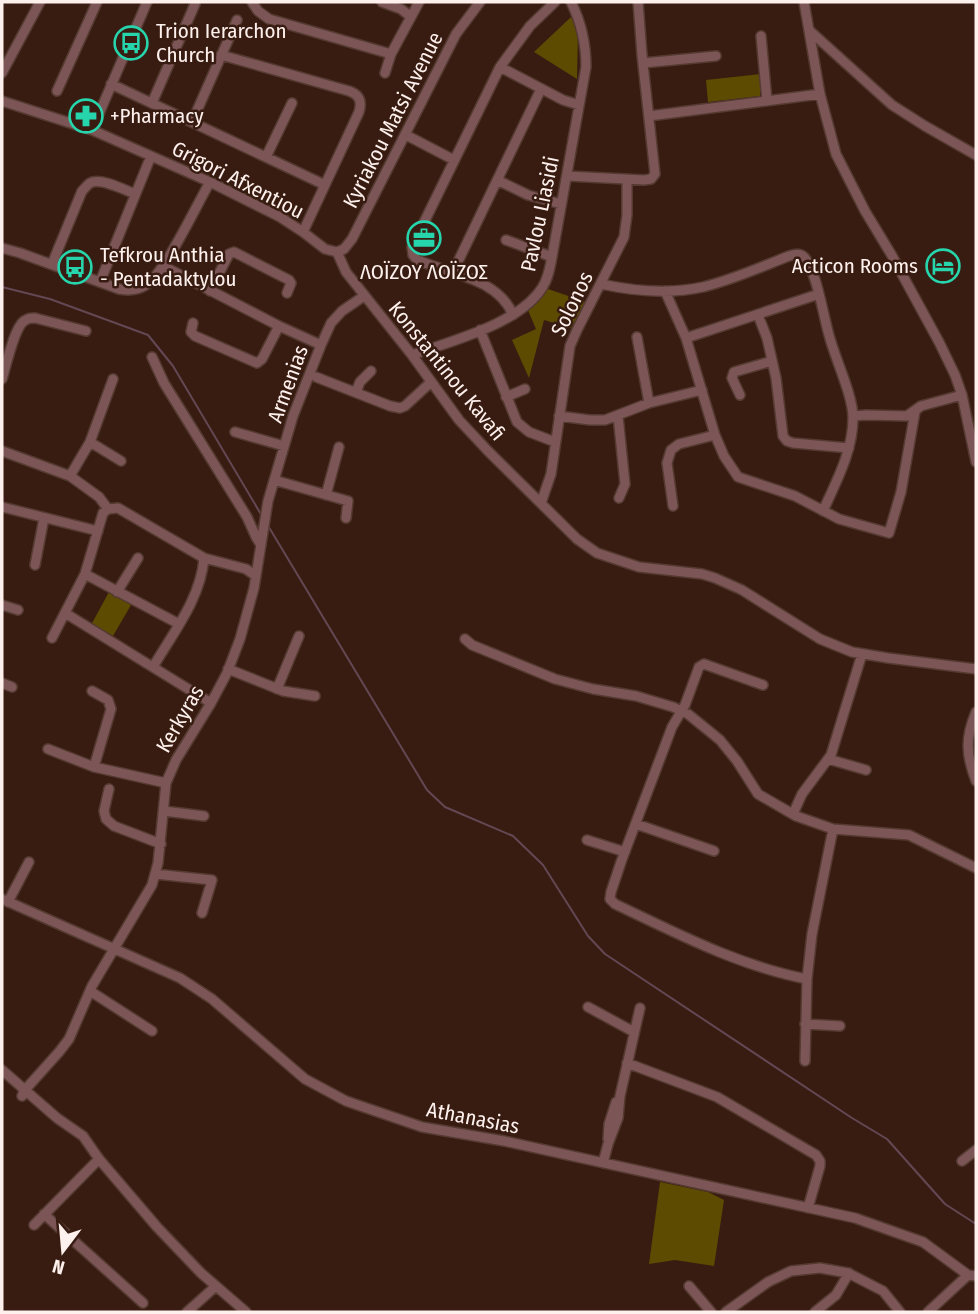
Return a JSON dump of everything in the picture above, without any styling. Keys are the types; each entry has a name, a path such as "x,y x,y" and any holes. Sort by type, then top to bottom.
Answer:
{"street":[{"path":"2,73 40,2"},
{"path":"58,91 97,2"},
{"path":"92,130 147,2"},
{"path":"252,2 258,11 269,19 391,54"},
{"path":"382,2 404,10 411,17"},
{"path":"385,73 391,54 419,2"},
{"path":"513,315 506,302 487,286 421,262 412,255 413,243 500,67 530,26 555,2"},
{"name":"Pavlou Liasidi","path":"412,355 513,315 541,290 548,275 586,57 581,29 571,2"},
{"path":"566,176 648,180 655,174 638,2"},
{"path":"804,2 820,94 836,154 939,342 962,395 976,462"},
{"name":"Kyriakou Matsi Avenue","path":"337,252 344,249 352,239 456,34 477,3"},
{"path":"152,103 195,4"},
{"path":"192,122 237,20"},
{"path":"810,31 892,104 976,155"},
{"path":"761,37 767,101"},
{"path":"2,48 12,54"},
{"path":"221,55 349,91 360,99 359,113 303,232"},
{"path":"643,63 716,56"},
{"path":"500,67 579,106"},
{"path":"111,84 325,185"},
{"path":"453,272 541,89"},
{"path":"649,116 820,94"},
{"name":"Grigori Afxentiou","path":"2,101 92,130 210,182 271,212 325,248 337,252"},
{"path":"266,157 292,103"},
{"path":"406,135 454,160"},
{"path":"100,282 150,156"},
{"path":"497,180 528,195 561,204"},
{"name":"Solonos","path":"541,503 551,474 570,346 624,237 627,215 626,180"},
{"path":"52,264 82,191 89,184 95,181 103,182 135,194"},
{"path":"2,248 119,289 135,289 149,283 163,266 210,182"},
{"path":"506,240 552,257"},
{"path":"210,291 229,254 234,252 289,279 291,285 288,293"},
{"name":"Konstantinou Kavafi","path":"337,252 346,272 459,420 577,539 597,553 639,567 715,578 742,590 835,646 862,654 976,669"},
{"path":"601,284 666,291 703,287 789,256 802,255 819,293 828,334 853,416 849,448 823,511"},
{"path":"163,266 321,345"},
{"path":"666,291 686,338 715,435 724,456 738,477 795,496 839,519 889,533 901,492 915,412 920,405 962,395"},
{"path":"686,338 819,293"},
{"name":"Armenias","path":"268,500 293,416 327,330 336,317 365,296"},
{"path":"758,315 767,338 778,392 781,430 785,439 793,443 849,448"},
{"path":"2,379 16,334 22,322 27,319 35,318 86,331"},
{"path":"194,323 191,332 195,336 257,363 262,359 279,326"},
{"path":"480,330 514,417 529,432 555,442"},
{"path":"637,337 649,403"},
{"path":"152,357 164,383 247,517 256,537 262,542"},
{"path":"740,395 732,378 734,372 772,361"},
{"path":"356,392 371,371"},
{"path":"316,377 400,408 407,405 431,382"},
{"path":"70,476 90,442 113,379"},
{"path":"506,397 525,389"},
{"path":"559,416 598,421 649,403 702,390"},
{"path":"853,416 901,417 915,412"},
{"path":"618,416 625,484 619,498"},
{"path":"235,432 284,446"},
{"path":"673,506 667,463 671,450 679,444 715,435"},
{"path":"90,442 121,461"},
{"path":"326,495 339,447"},
{"path":"2,451 70,476 99,497 108,509"},
{"path":"274,480 348,501 346,518"},
{"name":"Kerkyras","path":"23,1093 69,1039 90,991 147,894 155,874 161,844 166,783 176,760 211,703 228,669 250,606 268,500"},
{"path":"52,638 86,574 103,513 108,509 118,508 204,558 246,569 256,576"},
{"path":"2,509 98,531"},
{"path":"35,565 44,518"},
{"path":"117,592 138,558"},
{"path":"153,667 198,586 204,558"},
{"path":"86,574 179,624"},
{"path":"2,605 18,610"},
{"path":"65,613 211,703"},
{"path":"277,689 299,636"},
{"path":"465,639 472,645 555,679 636,696 688,714 720,740 758,794 793,814 832,829 909,835 976,868"},
{"path":"793,814 802,794 831,755 862,654"},
{"path":"763,685 702,664 682,711 672,727 610,895 611,902 693,941 765,970 807,979"},
{"path":"228,669 283,691 315,696"},
{"path":"2,683 12,687"},
{"path":"92,691 107,699 111,709 94,767"},
{"path":"976,712 967,752 976,781"},
{"path":"48,750 94,767 166,783"},
{"path":"828,759 866,770"},
{"path":"109,789 104,811 106,820 114,826 161,844"},
{"path":"164,811 204,816"},
{"path":"636,824 714,851"},
{"path":"806,1061 807,979 811,934 832,829"},
{"path":"587,840 625,852"},
{"path":"5,901 29,862"},
{"path":"155,874 212,880 202,913"},
{"name":"Athanasias","path":"5,901 180,978 212,999 305,1079 346,1101 422,1127 504,1141 855,1218 923,1242 972,1276"},
{"path":"90,991 152,1031"},
{"path":"588,1007 634,1032"},
{"path":"603,1163 616,1127 620,1096 640,1009"},
{"path":"806,1024 840,1026"},
{"path":"627,1063 717,1097 816,1155 820,1166 808,1208"},
{"path":"2,1070 23,1093 83,1136 157,1227 201,1273 246,1312"},
{"path":"962,1161 976,1150"},
{"path":"34,1225 99,1158"},
{"path":"44,1214 143,1303"},
{"path":"726,1312 768,1282 790,1271 820,1268 849,1273 883,1291 900,1312"},
{"path":"815,1312 836,1295 849,1273"},
{"path":"928,1312 972,1276"},
{"path":"187,1312 216,1286"},
{"path":"689,1286 711,1312"}],"shaded area":[{"path":"571,17 578,30 577,79 534,52"},
{"path":"761,74 760,96 708,102 706,80"},
{"path":"548,289 586,302 571,328 544,320 529,378 512,340 536,329 527,308"},
{"path":"109,592 131,605 113,636 91,625"},
{"path":"660,1182 708,1192 724,1200 714,1266 675,1260 649,1264"}],"waterway":[{"path":"2,287 50,299 148,335 173,366 262,516"},
{"path":"267,524 427,790 445,807 513,836 543,865 588,936 605,954 887,1139 945,1204 976,1224"}],"place":[{"name":"Trion Ierarchon Church","path":"131,43"},
{"name":"+Pharmacy","path":"86,116"},
{"name":"ΛΟΪΖΟΥ ΛΟΪΖΟΣ","path":"424,238"},
{"name":"Acticon Rooms","path":"943,266"},
{"name":"Tefkrou Anthia - Pentadaktylou","path":"75,267"}]}
